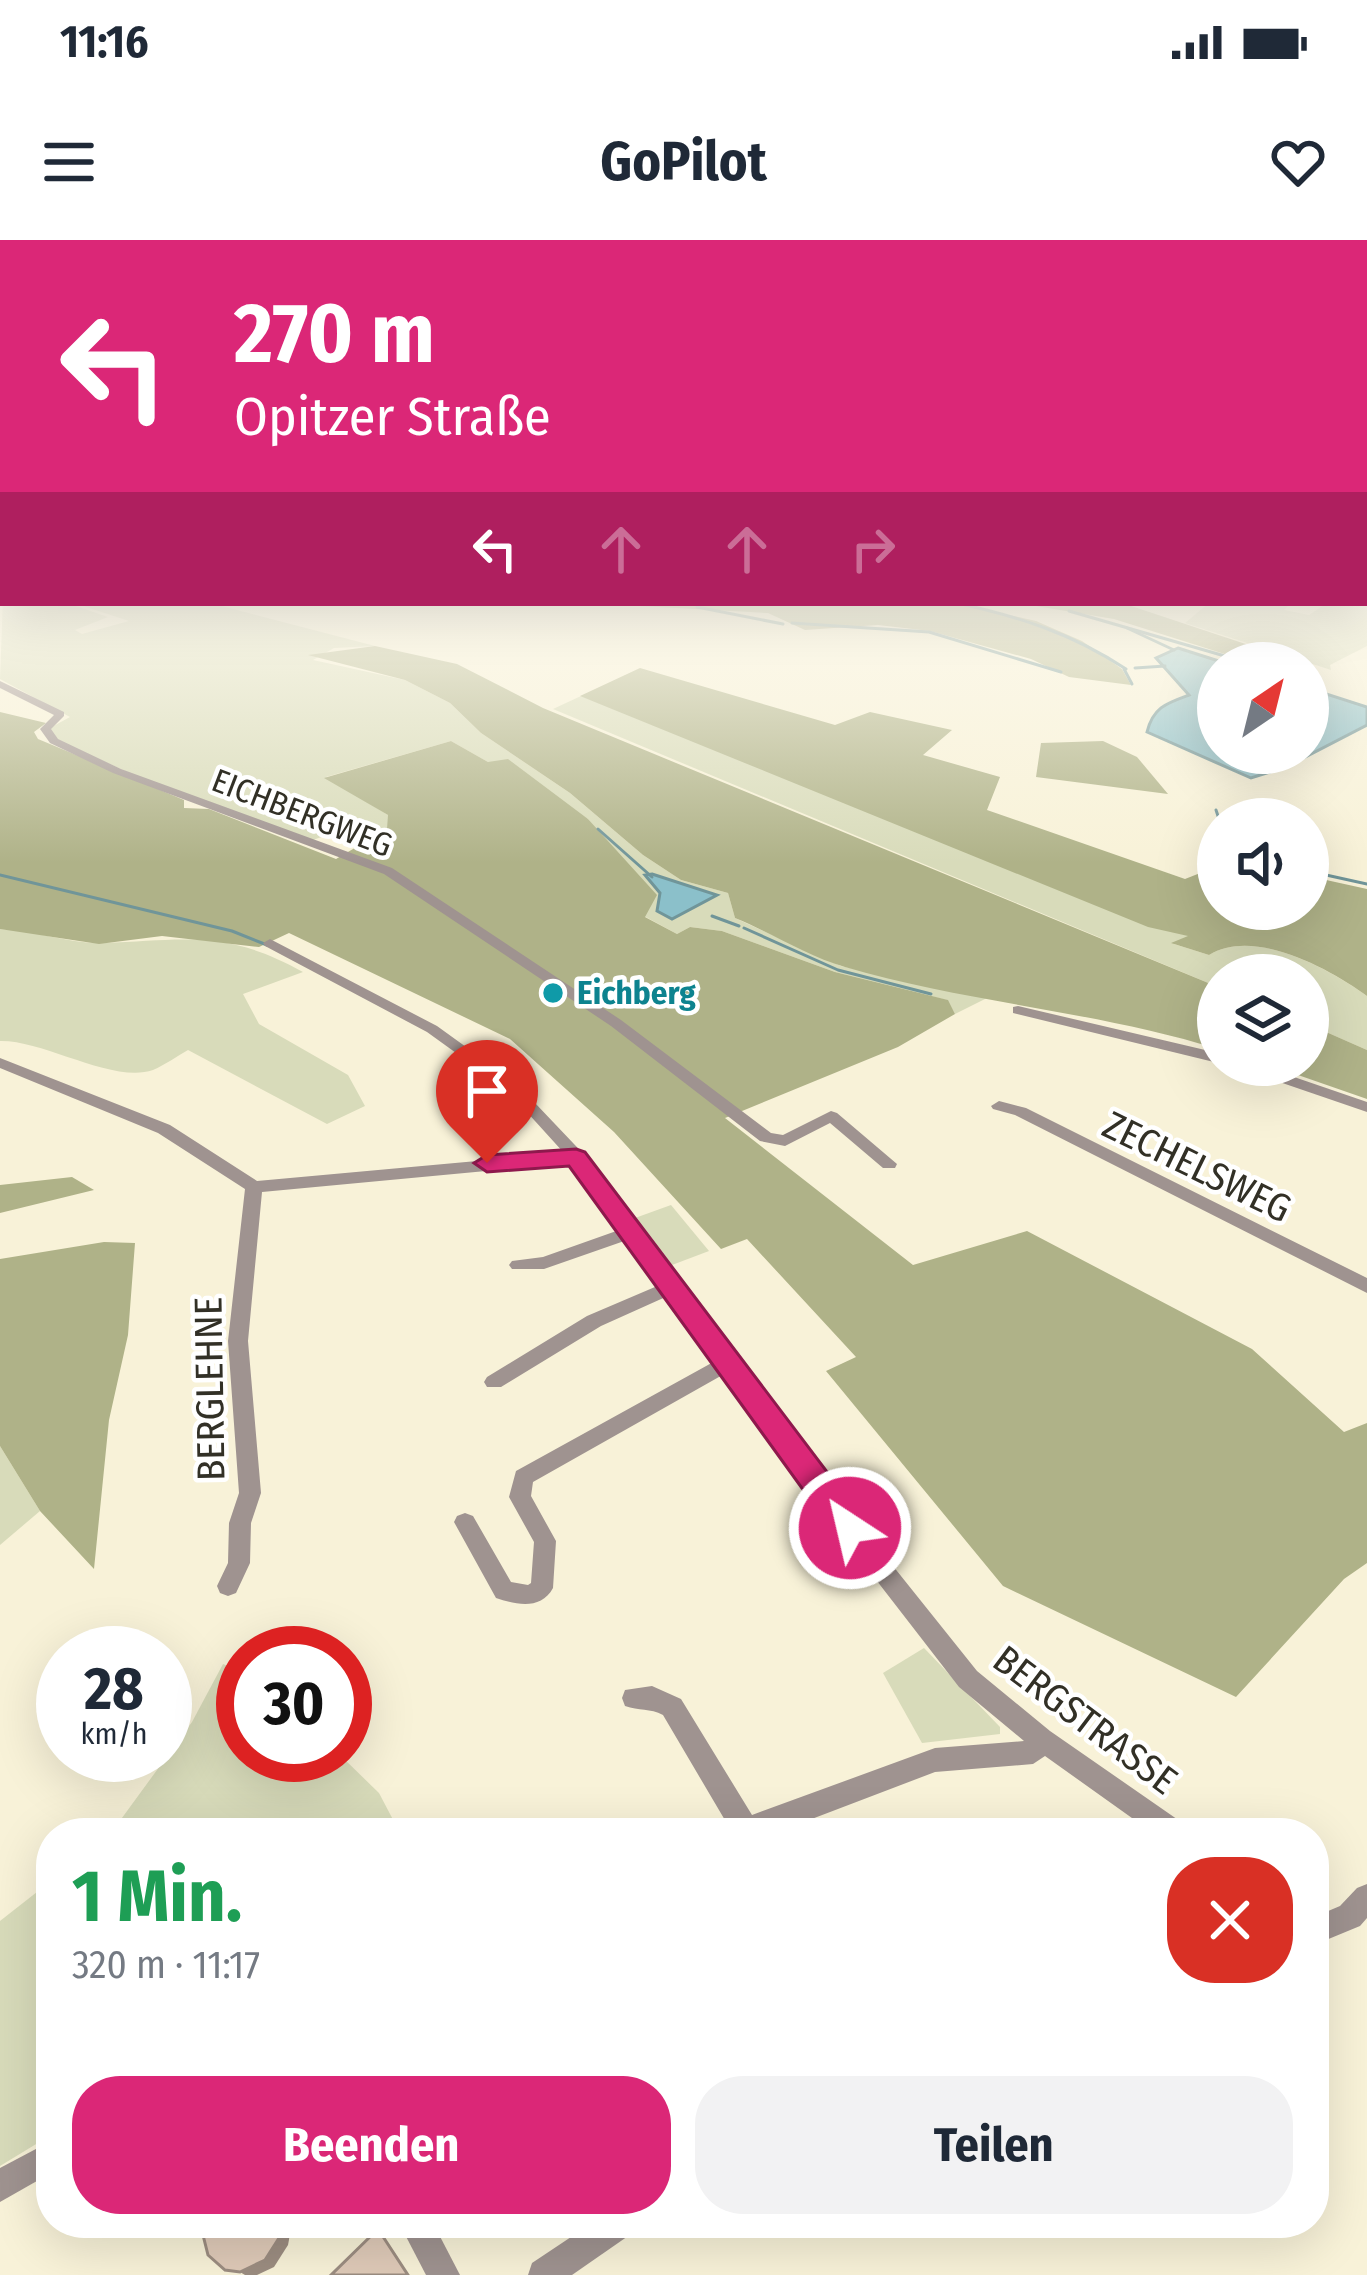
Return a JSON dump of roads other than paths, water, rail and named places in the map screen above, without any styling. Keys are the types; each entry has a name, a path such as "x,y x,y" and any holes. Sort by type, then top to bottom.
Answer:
{"street":[{"name":"EICHBERGWEG","path":"0,684 60,714 45,735 117,771 388,872 776,1140 785,1141 825,1117 837,1118 890,1164"},
{"name":"BERGSTRASSE","path":"270,943 475,1056 576,1157 968,1679 1041,1739 1154,1818"},
{"path":"1018,1010 1197,1053"},
{"path":"0,1063 164,1129 254,1187 576,1157"},
{"path":"1306,1086 1367,1107"},
{"name":"ZECHELSWEG","path":"999,1106 1020,1111 1367,1286"},
{"name":"BERGLEHNE","path":"228,1586 239,1563 240,1523 250,1493 238,1341 254,1187"},
{"path":"518,1265 544,1263 632,1232"},
{"path":"494,1382 594,1322 674,1286"},
{"path":"465,1522 504,1591 531,1594 542,1588 545,1541 520,1497 523,1477 729,1362"},
{"path":"634,1698 652,1697 672,1707 737,1818"},
{"path":"782,1818 935,1760 1033,1753 1041,1739"},
{"path":"1329,1925 1350,1916 1367,1898"},
{"path":"0,2186 36,2165"},
{"path":"423,2238 444,2275"},
{"path":"544,2275 598,2238"}],"water":[{"path":"1169,673 1197,673 1197,754 1147,732 1157,711 1189,695"},
{"path":"1329,695 1367,707 1367,725 1329,745"},
{"path":"645,875 717,895 672,919 657,911 660,893"}],"waterway":[{"path":"1126,673 1132,684"},
{"path":"598,829 652,877"},
{"path":"0,875 232,931 267,945"},
{"path":"1329,876 1367,884"},
{"path":"712,916 739,926"},
{"path":"744,928 838,970 931,994"},
{"path":"524,1156 545,1154"},
{"path":"483,1160 520,1157"}],"place":[{"name":"Eichberg","path":"553,993"}]}
